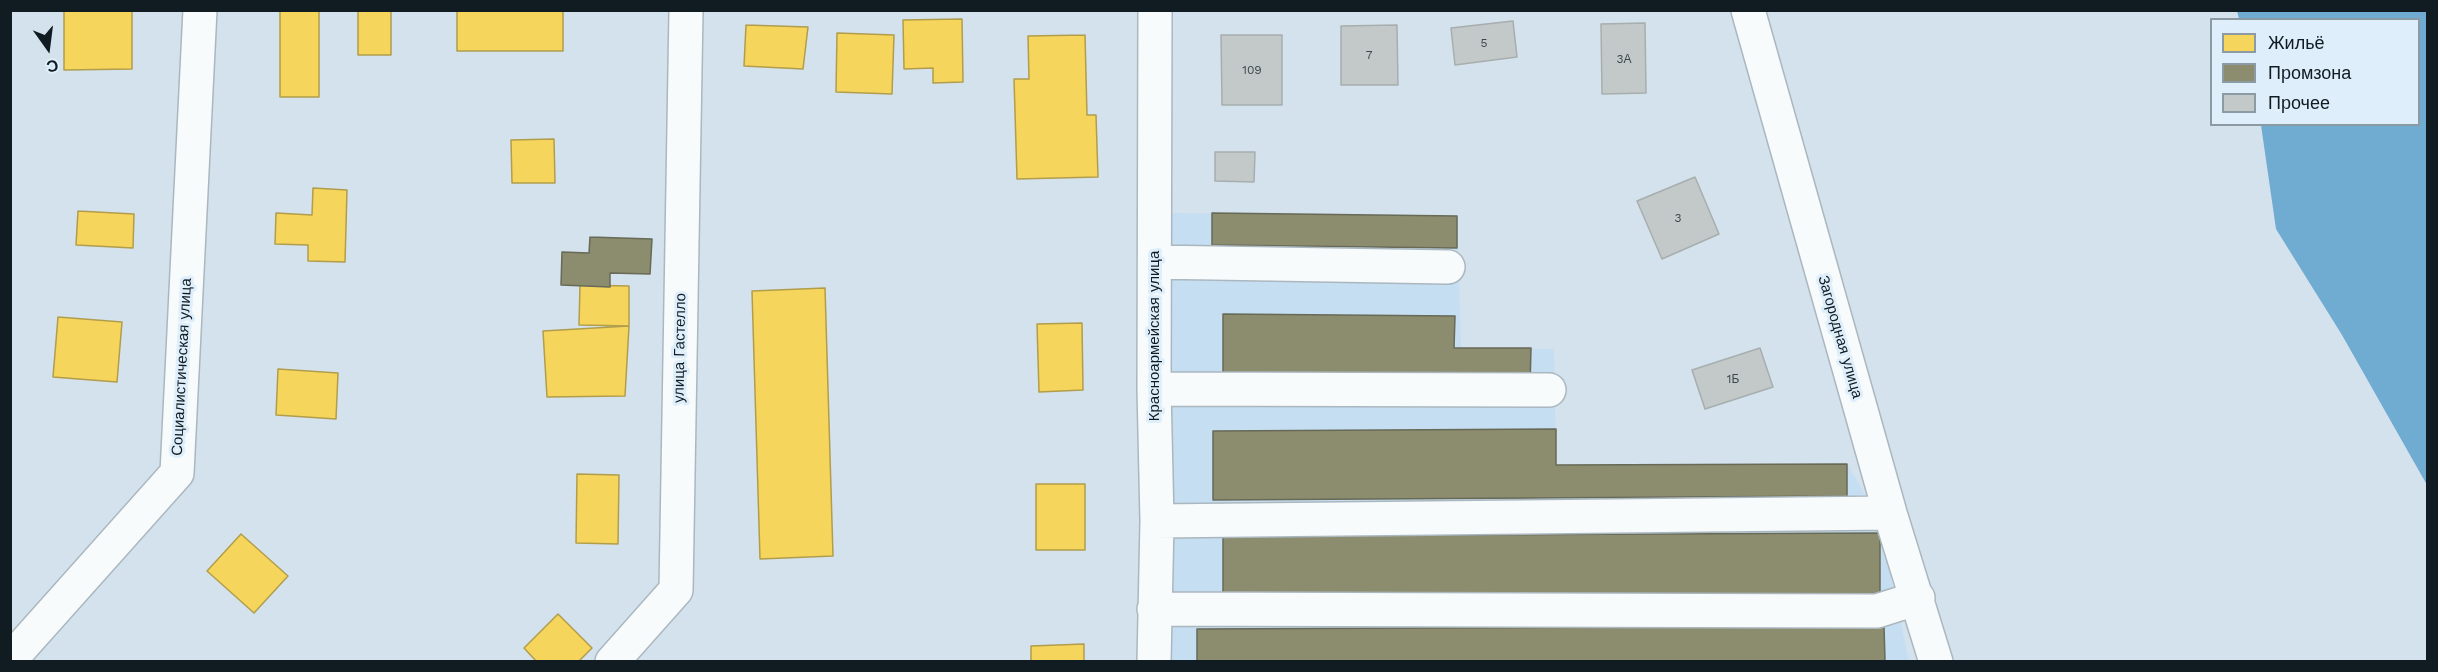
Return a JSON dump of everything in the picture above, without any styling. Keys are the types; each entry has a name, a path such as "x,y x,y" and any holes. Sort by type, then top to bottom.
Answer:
{"street":[{"name":"Социалистическая улица","path":"10,660 177,473 200,10"},
{"name":"улица Гастелло","path":"612,662 676,590 687,10"},
{"name":"Красноармейская улица","path":"1154,662 1157,521 1154,389 1155,10"},
{"name":"Загородная улица","path":"1748,10 1890,513 1936,662"},
{"path":"1155,262 1448,267"},
{"path":"1154,389 1549,390"},
{"path":"1157,521 1890,513"},
{"path":"1154,609 1877,611 1918,598"}],"shaded area":[{"path":"1170,213 1457,216 1461,348 1554,349 1556,465 1847,464 1877,515 1909,661 1169,662"}],"water":[{"path":"2237,11 2427,11 2427,485 2342,335 2276,229 2261,126 2420,126 2420,18 2239,18"}],"building: Жильё":[{"path":"64,10 132,10 132,69 64,70"},
{"path":"280,10 319,10 319,97 280,97"},
{"path":"358,10 391,10 391,55 358,55"},
{"path":"457,10 563,10 563,51 457,51"},
{"path":"962,19 963,82 933,83 933,68 904,69 903,20"},
{"path":"746,25 808,27 803,69 744,66"},
{"path":"837,33 894,35 892,94 836,92"},
{"path":"1085,35 1087,115 1096,115 1098,177 1017,179 1014,79 1029,79 1028,36"},
{"path":"554,139 555,183 512,183 511,140"},
{"path":"313,188 347,190 345,262 308,261 308,245 275,244 276,213 312,215"},
{"path":"78,211 134,214 133,248 76,245"},
{"path":"580,285 629,286 629,326 579,325"},
{"path":"825,288 833,556 760,559 752,291"},
{"path":"58,317 122,322 117,382 53,377"},
{"path":"1082,323 1083,390 1039,392 1037,324"},
{"path":"629,326 625,396 547,397 543,331"},
{"path":"278,369 338,373 336,419 276,415"},
{"path":"577,474 619,475 618,544 576,543"},
{"path":"1036,484 1085,484 1085,550 1036,550"},
{"path":"241,534 288,576 254,613 207,571"},
{"path":"558,614 592,648 578,662 537,662 524,648"},
{"path":"1084,644 1084,662 1031,662 1031,646"}],"building: Промзона":[{"path":"1212,213 1457,216 1457,248 1212,245"},
{"path":"590,237 652,239 650,274 610,273 610,287 561,285 562,252 589,253"},
{"path":"1223,314 1455,316 1454,348 1531,348 1530,387 1223,385"},
{"path":"1556,429 1556,465 1847,464 1847,496 1213,500 1213,431"},
{"path":"1880,533 1880,598 1223,602 1223,536"},
{"path":"1884,626 1885,661 1197,662 1197,629"}],"building: Прочее":[{"path":"1513,21 1517,57 1455,65 1451,28"},
{"path":"1645,23 1646,93 1602,94 1601,24"},
{"path":"1397,25 1398,85 1341,85 1341,26"},
{"path":"1221,35 1282,35 1282,105 1222,105"},
{"path":"1215,152 1255,152 1254,182 1215,181"},
{"path":"1695,177 1719,234 1662,259 1637,201"},
{"path":"1760,348 1773,387 1705,409 1692,370"}]}
